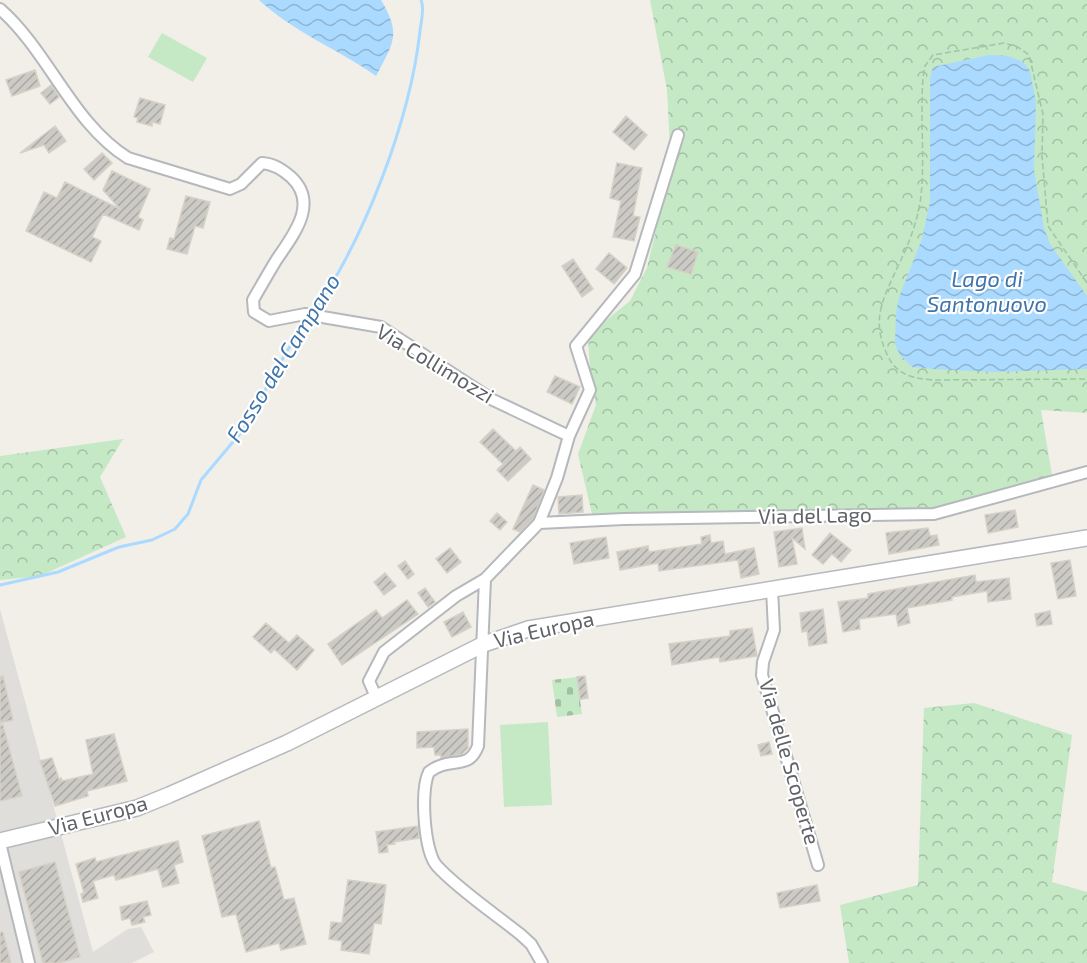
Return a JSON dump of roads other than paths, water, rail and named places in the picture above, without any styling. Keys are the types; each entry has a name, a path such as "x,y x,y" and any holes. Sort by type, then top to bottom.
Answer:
{"main road":[{"name":"Via Europa","path":"0,842 137,808 276,748 484,644 528,629 1087,538"}],"street":[{"name":"Via Collimozzi","path":"0,9 95,128 128,158 230,189 241,184 262,163 281,168 302,189 305,204 301,220 253,300 254,312 269,321 305,314 381,327 493,400 569,436"},
{"path":"377,699 369,681 384,652 456,596 484,579 539,523 558,478 569,436 590,390 576,346 635,274 678,135"},
{"name":"Via del Lago","path":"539,523 615,519 934,514 1087,472"},
{"path":"484,579 484,644 478,746 473,759 445,763 429,772 423,789 424,821 435,865 531,944 542,963"},
{"name":"Via delle Scoperte","path":"772,589 774,630 763,662 762,675 818,866"},
{"path":"0,842 29,963"}],"water":[{"path":"259,0 381,0 388,12 393,31 391,47 376,76 286,22"},
{"name":"Lago di Santonuovo","path":"989,55 1008,56 1023,62 1030,71 1036,103 1034,170 1044,228 1050,244 1087,296 1087,369 994,372 912,367 900,355 895,344 899,297 922,239 930,202 930,77 933,67"}],"waterway":[{"name":"Fosso del Campano","path":"314,312 351,249 396,140 415,66 423,7 421,0"},
{"name":"Fosso del Campano","path":"0,585 58,572 119,547 152,540 175,529 188,514 201,480 243,430 287,351 310,317"}]}
